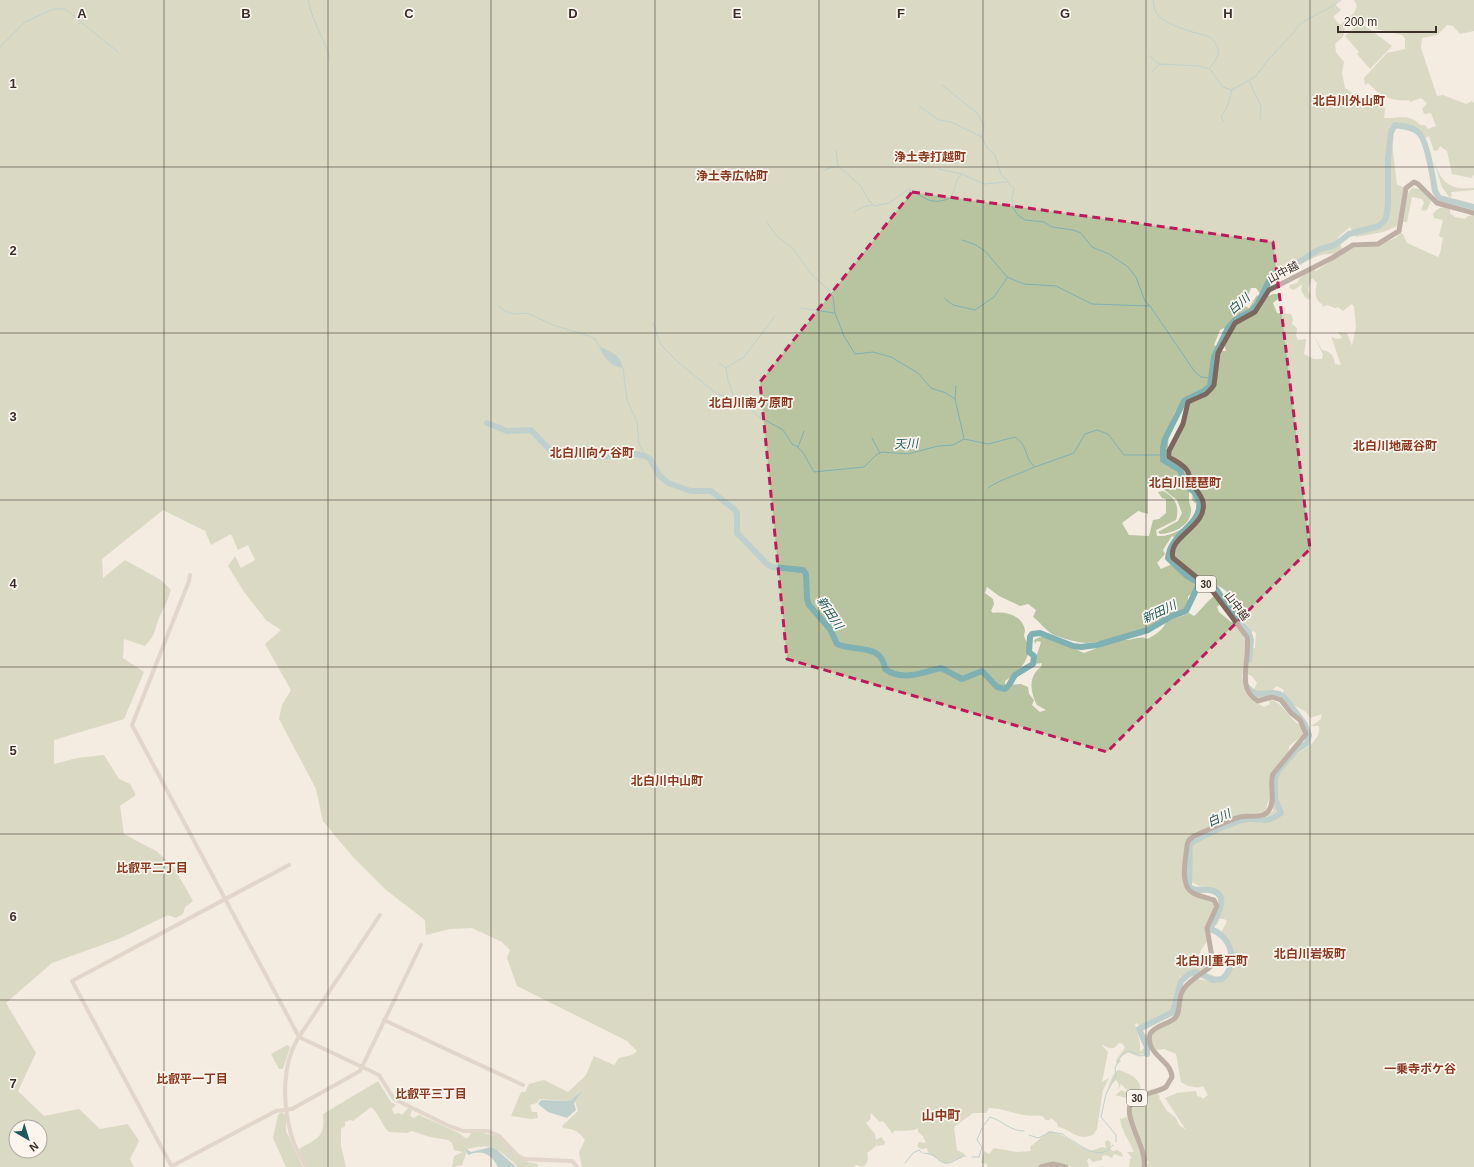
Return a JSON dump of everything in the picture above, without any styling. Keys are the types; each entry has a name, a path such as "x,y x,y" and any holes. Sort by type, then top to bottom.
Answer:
{"main road":[{"name":"山中越","path":"1144,1167 1144,1154 1129,1115 1129,1107 1132,1101 1138,1097 1166,1088 1172,1077 1169,1067 1154,1052 1150,1038 1151,1032 1158,1026 1174,1018 1177,1014 1181,993 1184,988 1210,968 1213,963 1207,932 1217,906 1214,900 1192,893 1186,885 1187,845 1189,840 1240,817 1264,815 1269,811 1271,805 1271,778 1306,734 1300,720 1291,713 1281,700 1272,697 1258,701 1249,693 1246,683 1247,637 1211,589 1173,558 1172,554 1175,545 1200,520 1203,512 1204,501 1192,484 1185,468 1169,457 1170,451 1183,424 1188,402 1206,394 1214,385 1218,353 1235,324 1255,312 1269,290 1332,258 1353,245 1378,244 1399,232 1406,188 1409,184 1414,182 1418,184 1437,203 1474,213"},
{"path":"1041,1167 1054,1164 1066,1167"}],"street":[{"path":"190,575 132,725 299,1037 378,1075 394,1099 411,1108 463,1131 488,1131 499,1136 517,1155 524,1159 572,1161 577,1167"},
{"path":"289,865 72,981 172,1167 276,1111 292,1109 356,1073 362,1067 421,945"},
{"path":"306,1167 290,1131 287,1110 287,1064 292,1047 380,915"},
{"path":"384,1020 523,1085"}],"highlighted area":[{"path":"912,192 1273,242 1310,549 1107,752 787,659 760,382"}],"green space":[{"path":"0,0 1340,0 1335,4 1341,10 1333,17 1340,25 1354,13 1357,6 1354,0 1474,0 1474,31 1460,34 1453,26 1447,25 1437,35 1422,38 1421,48 1437,96 1443,95 1466,104 1472,101 1474,103 1474,175 1471,178 1452,174 1447,151 1440,146 1438,150 1434,151 1429,136 1425,138 1415,127 1390,126 1397,185 1404,187 1400,225 1383,232 1356,237 1350,227 1338,237 1342,249 1332,254 1318,256 1295,267 1272,284 1262,296 1256,288 1251,288 1244,306 1249,308 1257,295 1260,299 1255,310 1233,323 1227,334 1224,328 1220,330 1214,345 1218,350 1216,368 1219,351 1226,351 1224,344 1235,324 1256,313 1266,297 1273,294 1280,294 1281,296 1273,303 1277,313 1291,314 1293,319 1292,324 1297,328 1296,336 1298,340 1306,339 1304,354 1314,359 1322,359 1323,355 1313,334 1322,350 1332,354 1335,364 1341,365 1331,336 1336,339 1342,338 1338,332 1347,333 1352,346 1356,327 1354,306 1352,304 1343,311 1338,307 1335,308 1327,305 1323,307 1316,298 1317,283 1312,278 1308,289 1311,297 1309,300 1305,297 1301,290 1301,285 1294,290 1289,288 1290,285 1297,283 1300,278 1312,269 1316,271 1351,248 1378,246 1395,238 1401,233 1403,234 1407,243 1438,257 1443,238 1439,236 1443,220 1434,218 1433,214 1440,208 1445,208 1450,209 1450,213 1455,217 1465,219 1468,216 1474,215 1474,1167 1146,1167 1149,1162 1146,1160 1132,1119 1131,1107 1138,1099 1156,1093 1160,1096 1159,1098 1167,1111 1176,1118 1179,1125 1186,1130 1165,1098 1177,1093 1196,1091 1197,1096 1203,1099 1208,1095 1203,1086 1191,1087 1181,1082 1176,1054 1164,1049 1155,1050 1152,1044 1153,1034 1161,1026 1177,1018 1182,995 1192,982 1198,979 1208,981 1210,979 1203,976 1207,973 1219,978 1225,974 1229,964 1228,953 1231,952 1221,933 1227,921 1224,919 1219,919 1217,925 1212,923 1220,908 1221,904 1219,896 1216,892 1203,891 1203,888 1188,880 1187,854 1189,845 1193,840 1206,833 1199,832 1185,846 1183,857 1183,884 1189,893 1213,902 1215,905 1208,922 1208,940 1199,956 1209,964 1209,967 1199,973 1180,977 1178,981 1183,983 1177,987 1178,996 1169,1018 1149,1023 1148,1028 1142,1030 1137,1023 1135,1024 1140,1043 1140,1052 1145,1047 1145,1040 1140,1034 1141,1032 1147,1035 1150,1052 1147,1055 1139,1054 1140,1057 1127,1052 1119,1058 1121,1062 1117,1064 1116,1060 1125,1048 1123,1044 1119,1043 1114,1048 1109,1048 1101,1044 1108,1052 1102,1082 1109,1078 1103,1090 1097,1129 1093,1135 1087,1137 1078,1136 1058,1127 1057,1123 1051,1118 1050,1120 1045,1120 1044,1117 1041,1116 1027,1116 989,1108 986,1113 973,1113 954,1127 957,1150 965,1154 962,1158 945,1164 928,1153 927,1148 921,1149 917,1146 919,1142 926,1143 923,1136 918,1132 918,1128 894,1131 893,1134 883,1121 880,1122 871,1113 870,1120 866,1123 875,1134 876,1140 881,1137 885,1142 884,1145 877,1146 876,1142 876,1146 867,1153 868,1161 863,1167 856,1165 853,1167 582,1167 579,1152 585,1140 578,1133 573,1130 563,1128 562,1126 578,1111 575,1101 581,1090 570,1101 540,1099 537,1103 530,1105 532,1112 537,1112 538,1118 531,1119 511,1116 521,1092 525,1092 529,1084 544,1080 568,1092 586,1075 594,1056 614,1065 619,1058 632,1055 637,1051 627,1041 517,986 507,958 510,950 502,942 472,928 450,929 426,935 425,920 386,890 352,856 323,821 316,789 279,719 282,705 291,690 265,644 281,630 266,620 244,592 228,566 235,556 241,568 255,560 248,545 238,550 231,534 211,545 205,531 163,510 102,559 103,578 125,560 161,580 171,590 154,634 145,646 124,639 123,658 144,672 124,719 54,740 54,764 77,758 104,755 119,779 130,784 136,795 120,806 124,834 156,851 173,866 193,901 185,907 183,914 176,918 168,915 121,938 52,963 6,1003 36,1053 18,1091 44,1116 79,1109 100,1129 128,1124 139,1141 130,1159 134,1167 0,1167","holes":["1358,16 1376,29 1402,35 1405,38 1405,49 1387,53 1364,78 1365,85 1368,83 1382,95 1392,99 1409,100 1410,102 1421,98 1427,103 1422,109 1424,114 1431,113 1436,126 1428,129 1425,125 1420,125 1412,119 1404,117 1384,118 1385,108 1370,104 1345,88 1342,73 1344,62 1336,52 1335,44 1343,37 1345,28","1213,380 1211,392 1203,398 1187,405 1171,449 1172,456 1190,473 1204,511 1177,545 1174,555 1177,561 1208,585 1223,588 1227,592 1225,596 1219,597 1229,611 1232,611 1240,618 1237,621 1240,624 1244,621 1250,629 1246,631 1247,635 1253,631 1256,633 1255,648 1251,648 1247,674 1252,676 1257,683 1254,689 1256,699 1275,694 1273,689 1277,686 1284,690 1282,694 1290,707 1294,705 1306,712 1310,718 1322,714 1321,719 1311,726 1319,726 1319,732 1315,741 1307,748 1293,756 1297,747 1303,746 1297,746 1288,758 1289,746 1303,735 1300,725 1292,719 1278,703 1269,700 1270,704 1264,707 1253,701 1248,696 1242,677 1246,644 1242,633 1234,622 1231,622 1219,612 1217,607 1220,604 1214,596 1194,616 1189,613 1177,618 1188,612 1188,596 1196,591 1199,584 1177,567 1170,565 1161,569 1157,563 1165,554 1163,550 1172,536 1175,538 1186,529 1196,516 1188,524 1174,533 1157,536 1156,530 1176,520 1177,515 1176,502 1171,496 1163,491 1158,492 1162,498 1166,499 1166,513 1159,519 1153,520 1149,536 1129,535 1122,523 1138,511 1148,514 1148,484 1154,482 1177,500 1182,513 1178,521 1158,532 1160,534 1175,531 1187,522 1190,517 1191,510 1189,500 1190,481 1186,473 1167,457 1171,422 1180,405 1209,389","987,587 999,596 1020,606 1028,604 1036,610 1033,617 1054,635 1082,643 1144,632 1155,628 1158,623 1166,622 1158,632 1147,639 1141,637 1127,640 1121,639 1084,653 1053,637 1040,637 1034,640 1035,644 1037,641 1041,642 1034,664 1042,663 1032,680 1032,690 1037,705 1046,710 1040,712 1032,705 1034,700 1029,694 1028,687 1021,684 1005,685 1005,681 1021,667 1030,648 1024,636 1025,630 1023,625 1017,618 1012,615 993,613 991,611 994,604 993,599 985,593","1272,788 1273,811 1267,814 1242,815 1263,812 1266,809"]},
{"path":"1360,22 1392,46 1370,69 1357,54 1359,52 1345,36"},
{"path":"1433,159 1440,174 1447,183 1458,188 1474,188 1474,190 1451,192 1452,196 1449,197 1442,187"},
{"path":"1412,188 1421,189 1431,201 1427,210 1423,211 1421,209 1424,203 1422,199 1412,197 1407,222 1403,222 1407,195"},
{"path":"1193,493 1198,507 1196,516 1196,504 1192,500"},
{"path":"287,1045 290,1047 283,1069 279,1069 271,1054"},
{"path":"1118,1070 1131,1075 1138,1081 1141,1089 1140,1095 1135,1095 1130,1099 1115,1095 1122,1090 1125,1092 1127,1090 1121,1084 1118,1090 1119,1084 1116,1080 1112,1083 1106,1093 1113,1075"},
{"path":"378,1081 391,1102 396,1105 392,1109 394,1114 399,1113 402,1115 408,1108 412,1110 410,1116 414,1118 419,1115 459,1133 465,1138 468,1138 471,1133 483,1133 499,1137 524,1161 537,1164 538,1167 517,1167 494,1148 480,1146 468,1149 462,1165 452,1167 454,1156 463,1152 454,1150 452,1143 448,1140 430,1137 412,1131 407,1133 389,1132 371,1107 353,1121 350,1120 345,1122 345,1126 341,1129 341,1146 346,1167 307,1167 299,1149 319,1136 323,1128 323,1114"},
{"path":"281,1112 286,1116 286,1131 303,1167 286,1167 273,1138 278,1115"},
{"path":"1127,1117 1143,1160 1142,1167 1129,1167 1130,1159 1132,1158 1127,1152 1134,1152 1124,1132 1120,1119"},
{"path":"1049,1131 1060,1134 1091,1151 1102,1147 1106,1148 1105,1142 1108,1140 1111,1143 1110,1149 1113,1151 1117,1150 1122,1153 1123,1157 1114,1154 1112,1158 1106,1155 1102,1156 1102,1160 1093,1162 1089,1158 1087,1160 1089,1167 1072,1167 1059,1163 1048,1163 1039,1167 987,1167 987,1164 981,1163 984,1151 989,1154 994,1148 1017,1152 1031,1151 1030,1147"}],"water":[{"path":"599,346 617,356 622,363 623,368 611,364"},
{"path":"582,1090 574,1103 576,1110 567,1118 548,1112 538,1104 541,1100 570,1101"},
{"path":"491,1147 496,1149 516,1167 498,1167 486,1154 473,1153 468,1155 466,1149 471,1152"}],"waterway":[{"path":"308,0 312,15 330,59"},
{"path":"1153,0 1156,12 1165,21 1180,28 1210,37 1218,49 1216,60 1210,68"},
{"path":"1149,56 1159,64 1199,66 1210,69 1223,87 1232,90 1256,76 1297,27 1341,0"},
{"path":"0,47 25,22 53,9 65,9 118,52"},
{"path":"1152,72 1159,64"},
{"path":"1249,81 1261,106 1260,119"},
{"path":"942,85 978,114 984,126 982,137"},
{"path":"1224,122 1221,117 1228,105 1232,90"},
{"path":"919,106 939,120 951,122 982,137 987,148 995,155 1001,174 1014,189 1012,198 1013,208 1018,215 1025,220 1044,222 1052,227 1073,230 1081,233 1092,247 1109,254 1128,267 1136,277 1145,301 1150,306"},
{"name":"白川","path":"1206,587 1187,576 1168,558 1170,549 1174,542 1195,518 1199,511 1200,502 1194,492 1185,485 1180,470 1163,460 1163,448 1165,439 1184,401 1204,391 1210,386 1214,357 1228,328 1236,319 1252,311 1257,305 1272,275 1299,262 1318,250 1335,245 1349,234 1379,226 1384,221 1386,218 1388,204 1388,159 1391,132 1395,125 1414,129 1422,137 1429,160 1435,191 1439,198 1474,207"},
{"path":"836,151 838,166 860,185 870,202 875,206 889,203 909,189 928,200 938,201 951,198 958,178 962,174"},
{"path":"823,170 838,166"},
{"path":"939,169 962,174 984,184 1006,182"},
{"path":"854,212 863,207 872,205"},
{"path":"766,221 776,235 793,249 813,276 829,290 833,297 835,313 844,336 855,354 873,352 891,357 918,373 931,388 946,393 955,399"},
{"path":"962,240 976,245 986,252 1007,277 1024,284 1056,286 1092,304 1150,306 1195,372 1201,377 1212,378"},
{"path":"945,299 953,305 975,310 994,297 1007,278"},
{"path":"498,306 513,314 527,313 553,325 589,336 595,339 599,346"},
{"path":"801,308 834,313"},
{"path":"734,398 726,368 744,357 775,316"},
{"name":"天川","path":"653,323 661,345 679,363 717,394 740,400 758,416 783,430 792,444 798,447 804,454 814,472 864,467 876,455 882,452 908,454 938,446 953,445 964,439 988,444 1015,437 1025,448 1029,460 1035,467 1074,453 1085,434 1097,430 1108,434 1124,455 1162,455"},
{"path":"719,363 726,368"},
{"path":"623,368 627,400 637,422 639,444 645,456"},
{"path":"956,386 955,399 964,438"},
{"name":"新田川","path":"487,423 507,431 531,430 551,451 559,455 568,455 584,451 602,457 626,452 645,456 650,459 659,475 668,483 691,491 711,491 734,509 737,513 737,533 767,564 772,567 803,570 806,574 807,599 809,605 830,629 837,644 873,652 879,655 883,661 885,669 899,675 920,674 941,668 962,679 982,671 997,687 1005,689 1015,675 1033,664 1034,656 1029,652 1030,637 1032,634 1040,633 1073,646 1081,647 1097,645 1148,630 1172,616 1186,611 1199,584"},
{"path":"798,447 804,431"},
{"path":"872,438 880,453"},
{"path":"988,488 1034,467"},
{"name":"白川","path":"1212,587 1216,589 1234,616 1248,631 1251,640 1249,660"},
{"name":"白川","path":"1147,1054 1147,1047 1139,1029 1173,1012 1181,981 1189,974 1196,972 1213,980 1222,979 1228,973 1231,966 1232,958 1228,944 1223,937 1210,929 1216,919 1220,907 1220,896 1217,892 1210,890 1197,890 1189,887 1190,844 1209,833 1236,822 1248,819 1267,820 1281,813 1275,799 1275,778 1278,771 1295,751 1307,743 1309,735 1304,723 1285,698 1279,694 1273,693 1255,694 1247,687"},
{"path":"1116,1142 1116,1135 1101,1117 1106,1094 1116,1076 1115,1068 1121,1056 1129,1051 1142,1056 1147,1054"},
{"path":"984,1125 990,1117 1011,1128 1024,1131"},
{"path":"972,1157 979,1157 982,1147 977,1140 982,1128"},
{"path":"1029,1135 1038,1138 1051,1132 1063,1134 1083,1148 1092,1152 1101,1153 1113,1145"},
{"path":"905,1163 913,1153 919,1150 922,1153"},
{"path":"924,1153 934,1155 937,1159 944,1163 954,1161 962,1156 966,1156"}],"district":[{"name":"北白川外山町","path":"1349,101"},
{"name":"浄土寺打越町","path":"930,157"},
{"name":"浄土寺広帖町","path":"732,176"},
{"name":"北白川南ケ原町","path":"751,403"},
{"name":"北白川地蔵谷町","path":"1395,446"},
{"name":"北白川向ケ谷町","path":"592,453"},
{"name":"北白川琵琶町","path":"1185,483"},
{"name":"北白川中山町","path":"667,781"},
{"name":"比叡平二丁目","path":"152,868"},
{"name":"北白川岩坂町","path":"1310,954"},
{"name":"北白川重石町","path":"1212,961"},
{"name":"一乗寺ボケ谷","path":"1420,1069"},
{"name":"比叡平一丁目","path":"192,1079"},
{"name":"比叡平三丁目","path":"431,1094"},
{"name":"山中町","path":"941,1115"}]}
